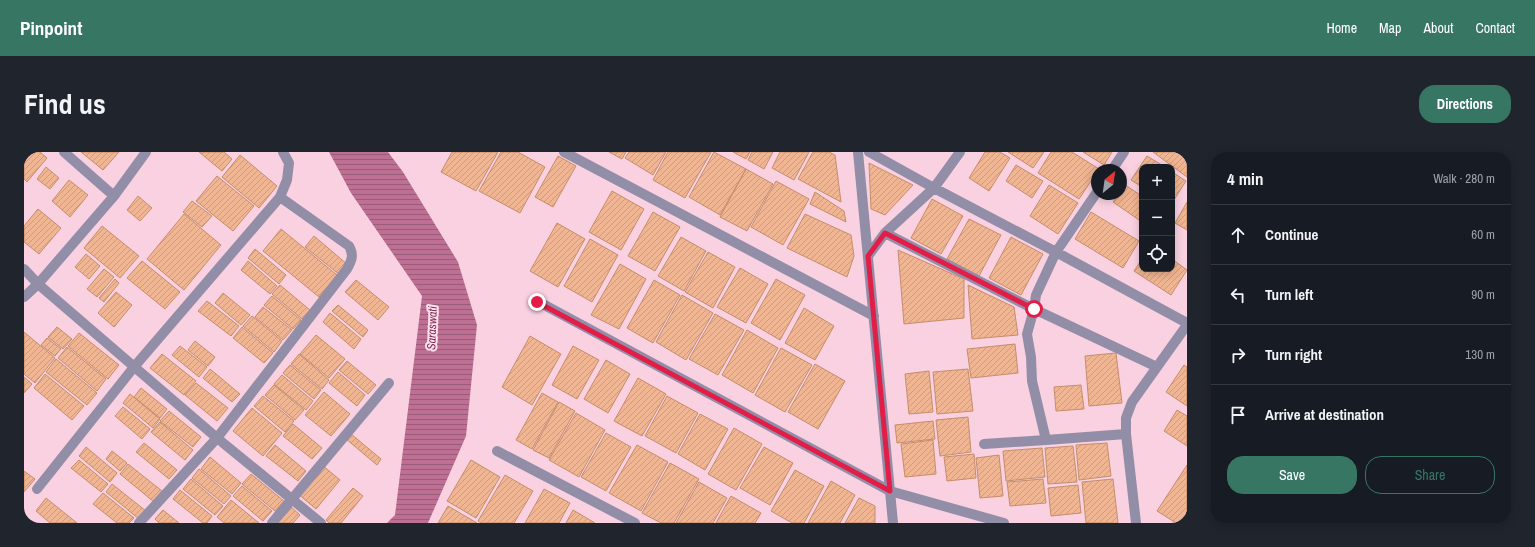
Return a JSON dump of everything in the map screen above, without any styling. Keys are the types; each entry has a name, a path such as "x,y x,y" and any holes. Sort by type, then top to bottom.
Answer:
{"street":[{"path":"64,152 114,196"},
{"path":"24,297 38,284 114,196 146,152"},
{"path":"37,489 134,367 280,197 287,180 289,163 283,152"},
{"path":"564,152 874,316"},
{"path":"858,152 893,523"},
{"path":"869,152 1187,324 1132,402 1128,410 1126,418 1126,434 1136,523"},
{"path":"868,256 885,233 934,188 960,152"},
{"path":"1116,164 1124,152"},
{"path":"139,523 217,438 347,269 352,259 352,252 349,246 280,197"},
{"path":"1046,440 1032,382 1031,357 1027,334 1036,295 1056,252 1092,200"},
{"path":"885,233 1034,309 1157,367"},
{"path":"24,269 38,284 217,438 321,523"},
{"path":"537,302 890,491 1004,523"},
{"path":"272,523 389,384"},
{"path":"984,444 1126,434"},
{"path":"497,451 635,523"}],"water":[{"name":"Saraswati","path":"329,152 388,152 403,172 458,262 477,325 466,436 428,523 387,523 395,515 422,296 351,193"}],"building":[{"path":"24,152 40,152 47,158 27,182 24,179"},
{"path":"81,152 119,152 103,170"},
{"path":"199,152 224,152 232,159 222,171"},
{"path":"452,152 498,152 476,191 441,172"},
{"path":"501,152 518,152 545,167 520,213 479,191"},
{"path":"609,152 626,152 622,159"},
{"path":"629,152 666,152 653,175 625,158"},
{"path":"668,152 711,152 685,198 653,180"},
{"path":"714,152 746,169 720,215 689,197"},
{"path":"733,152 750,152 746,159"},
{"path":"752,152 773,152 764,169 748,160"},
{"path":"780,152 809,152 794,180 772,168"},
{"path":"813,152 829,152 835,155 841,202 798,179"},
{"path":"985,152 1000,152 1010,158 989,191 969,178"},
{"path":"1008,152 1044,152 1033,168"},
{"path":"1051,152 1072,152 1091,164 1091,181 1079,199 1038,173"},
{"path":"1083,152 1112,152 1105,164"},
{"path":"1153,152 1187,152 1187,177 1175,168 1175,164 1169,164"},
{"path":"240,155 277,186 259,208 222,177"},
{"path":"558,156 576,166 553,207 535,197"},
{"path":"1147,156 1160,164 1142,164"},
{"path":"869,163 913,185 885,215 871,209"},
{"path":"1016,165 1043,181 1032,198 1006,181"},
{"path":"46,167 59,178 50,189 37,179"},
{"path":"1139,168 1139,185 1131,180"},
{"path":"746,169 773,184 747,231 720,217"},
{"path":"1175,174 1186,181 1175,198"},
{"path":"217,176 254,206 233,231 196,201"},
{"path":"69,180 88,195 70,217 52,201"},
{"path":"776,181 809,199 783,245 751,227"},
{"path":"1049,185 1078,203 1058,234 1030,216"},
{"path":"1127,186 1139,194 1139,220 1113,202 1114,200 1127,200"},
{"path":"612,191 644,209 621,250 589,232"},
{"path":"815,192 844,211 846,222 810,204"},
{"path":"138,196 152,208 140,221 127,210"},
{"path":"932,199 963,216 941,254 911,238"},
{"path":"192,201 212,216 202,227 183,212"},
{"path":"1187,202 1187,230 1175,223"},
{"path":"38,209 61,228 39,254 24,242 24,226"},
{"path":"653,212 680,227 655,271 628,256"},
{"path":"1091,212 1139,241 1123,268 1075,239"},
{"path":"184,214 221,245 184,290 147,259"},
{"path":"805,214 851,235 854,256 847,277 787,248"},
{"path":"969,219 1001,235 979,276 947,259"},
{"path":"557,223 585,239 558,287 530,271"},
{"path":"102,226 139,256 120,278 84,248"},
{"path":"281,229 337,275 319,297 263,251"},
{"path":"314,236 348,265 340,275 305,247"},
{"path":"681,237 706,251 684,291 658,276"},
{"path":"1011,237 1043,254 1021,295 989,278"},
{"path":"590,239 618,255 592,302 564,286"},
{"path":"255,249 286,275 279,284 248,258"},
{"path":"898,250 964,279 964,318 904,324"},
{"path":"708,252 735,267 713,308 685,292"},
{"path":"86,254 100,266 89,279 75,267"},
{"path":"142,261 180,292 165,309 127,278"},
{"path":"248,261 277,286 270,294 241,270"},
{"path":"1175,261 1187,270 1171,295 1134,271 1139,264 1139,272 1175,272"},
{"path":"620,264 646,279 619,329 591,315"},
{"path":"740,268 768,284 746,323 717,307"},
{"path":"104,269 114,277 97,297 87,289"},
{"path":"115,279 119,283 104,302 99,298"},
{"path":"776,279 805,295 780,340 751,323"},
{"path":"356,280 389,307 378,320 345,292"},
{"path":"654,280 680,295 653,343 627,328"},
{"path":"280,285 310,310 302,319 272,294"},
{"path":"968,285 1014,307 1018,335 972,339"},
{"path":"116,292 132,305 114,327 98,313"},
{"path":"223,293 250,315 241,325 215,303"},
{"path":"682,295 713,313 686,360 656,342"},
{"path":"272,296 301,320 293,329 264,305"},
{"path":"207,301 239,326 231,336 198,311"},
{"path":"338,305 368,330 363,337 332,311"},
{"path":"263,307 292,330 283,340 255,317"},
{"path":"804,308 834,326 815,360 785,343"},
{"path":"330,313 361,339 354,349 323,322"},
{"path":"715,314 744,330 718,375 689,359"},
{"path":"252,316 282,341 274,352 243,326"},
{"path":"57,327 72,339 63,349 48,337"},
{"path":"242,327 273,353 264,363 233,338"},
{"path":"747,330 778,348 753,393 722,375"},
{"path":"24,332 55,358 35,383 24,374"},
{"path":"79,333 119,365 108,379 68,346"},
{"path":"316,335 345,359 329,378 300,354"},
{"path":"530,336 561,354 532,405 502,387"},
{"path":"47,338 61,349 55,356 41,345"},
{"path":"195,341 215,357 208,366 188,350"},
{"path":"1015,344 1018,373 971,378 967,349"},
{"path":"180,346 207,367 199,377 172,355"},
{"path":"573,346 599,360 577,399 552,385"},
{"path":"67,347 106,379 97,391 58,358"},
{"path":"781,348 812,365 785,412 755,395"},
{"path":"1116,353 1122,403 1089,406 1085,356"},
{"path":"162,354 196,381 184,395 150,368"},
{"path":"299,354 329,380 322,389 291,364"},
{"path":"56,359 97,393 87,405 46,372"},
{"path":"606,360 630,374 608,413 584,399"},
{"path":"347,361 376,385 368,394 339,370"},
{"path":"815,364 845,381 818,429 788,412"},
{"path":"290,365 321,390 314,399 283,373"},
{"path":"1184,365 1187,367 1187,406 1166,392"},
{"path":"210,369 240,394 232,402 203,378"},
{"path":"968,369 973,411 937,414 933,372"},
{"path":"929,371 933,412 909,414 905,374"},
{"path":"338,372 365,395 357,406 329,383"},
{"path":"45,374 84,406 72,420 34,388"},
{"path":"282,375 313,401 306,410 274,384"},
{"path":"24,377 32,384 24,393"},
{"path":"638,378 666,394 642,436 614,421"},
{"path":"196,383 228,408 217,421 185,395"},
{"path":"274,385 304,410 295,420 265,395"},
{"path":"1081,385 1084,409 1056,411 1054,387"},
{"path":"141,388 167,409 160,418 134,397"},
{"path":"324,392 350,414 331,436 305,415"},
{"path":"542,393 558,402 532,449 516,440"},
{"path":"130,394 160,419 153,428 123,403"},
{"path":"263,396 294,421 285,432 254,406"},
{"path":"667,396 698,413 676,453 645,436"},
{"path":"559,402 575,411 549,458 533,450"},
{"path":"123,407 150,429 142,439 115,416"},
{"path":"252,408 282,433 263,456 233,431"},
{"path":"1177,410 1187,416 1187,446 1164,431"},
{"path":"169,411 201,437 193,447 160,421"},
{"path":"576,413 605,430 579,477 549,460"},
{"path":"700,414 728,429 705,470 678,454"},
{"path":"968,417 971,452 940,456 936,420"},
{"path":"933,421 935,439 897,443 895,425"},
{"path":"160,422 193,450 185,460 151,432"},
{"path":"293,424 322,448 312,459 283,436"},
{"path":"734,428 762,444 736,490 708,474"},
{"path":"606,433 631,447 606,491 581,477"},
{"path":"351,434 381,459 377,465 346,439"},
{"path":"933,440 936,474 905,477 901,444"},
{"path":"144,443 177,470 169,479 136,452"},
{"path":"1107,443 1111,476 1079,480 1076,445"},
{"path":"275,445 306,471 298,481 266,456"},
{"path":"637,445 668,462 641,511 609,493"},
{"path":"1073,446 1077,482 1048,484 1045,448"},
{"path":"86,447 117,473 110,482 79,456"},
{"path":"764,447 793,463 770,505 740,488"},
{"path":"1042,448 1045,477 1006,481 1003,451"},
{"path":"112,451 127,463 120,471 106,459"},
{"path":"974,454 976,478 947,481 944,457"},
{"path":"999,455 1003,496 980,498 976,458"},
{"path":"210,457 241,483 232,494 201,469"},
{"path":"79,460 108,484 101,492 71,468"},
{"path":"471,460 500,477 476,518 447,501"},
{"path":"670,463 699,479 674,523 661,523 642,513"},
{"path":"128,464 162,491 154,502 120,474"},
{"path":"322,465 340,480 316,509 298,494"},
{"path":"1187,465 1187,523 1176,523 1157,511"},
{"path":"199,469 231,496 224,504 192,478"},
{"path":"795,470 824,486 804,523 792,523 771,511"},
{"path":"24,471 35,479 24,492"},
{"path":"251,474 284,501 275,511 242,484"},
{"path":"505,475 533,491 514,523 481,523 478,521"},
{"path":"191,479 223,506 215,515 183,489"},
{"path":"1043,479 1046,503 1010,506 1007,482"},
{"path":"1113,479 1118,523 1086,523 1082,482"},
{"path":"831,481 855,495 840,523 808,523"},
{"path":"699,482 727,498 713,523 676,523"},
{"path":"112,484 146,511 139,519 106,492"},
{"path":"1078,485 1081,513 1051,516 1048,488"},
{"path":"242,486 272,511 263,521 233,496"},
{"path":"353,488 363,496 341,523 329,523 326,520"},
{"path":"544,489 570,503 559,523 525,523"},
{"path":"180,490 212,516 207,523 203,523 173,499"},
{"path":"103,493 134,518 129,523 117,523 93,504"},
{"path":"731,496 761,513 755,523 716,523"},
{"path":"46,498 77,523 50,523 36,511"},
{"path":"859,498 875,506 875,523 845,523"},
{"path":"231,500 259,523 224,523 217,517"},
{"path":"290,506 300,515 293,523 276,523"},
{"path":"448,506 477,523 438,523"},
{"path":"163,510 179,523 159,523 155,519"},
{"path":"573,510 595,523 566,523"}],"route":[{"path":"537,302 890,491 868,256 885,233 1034,309"}]}
